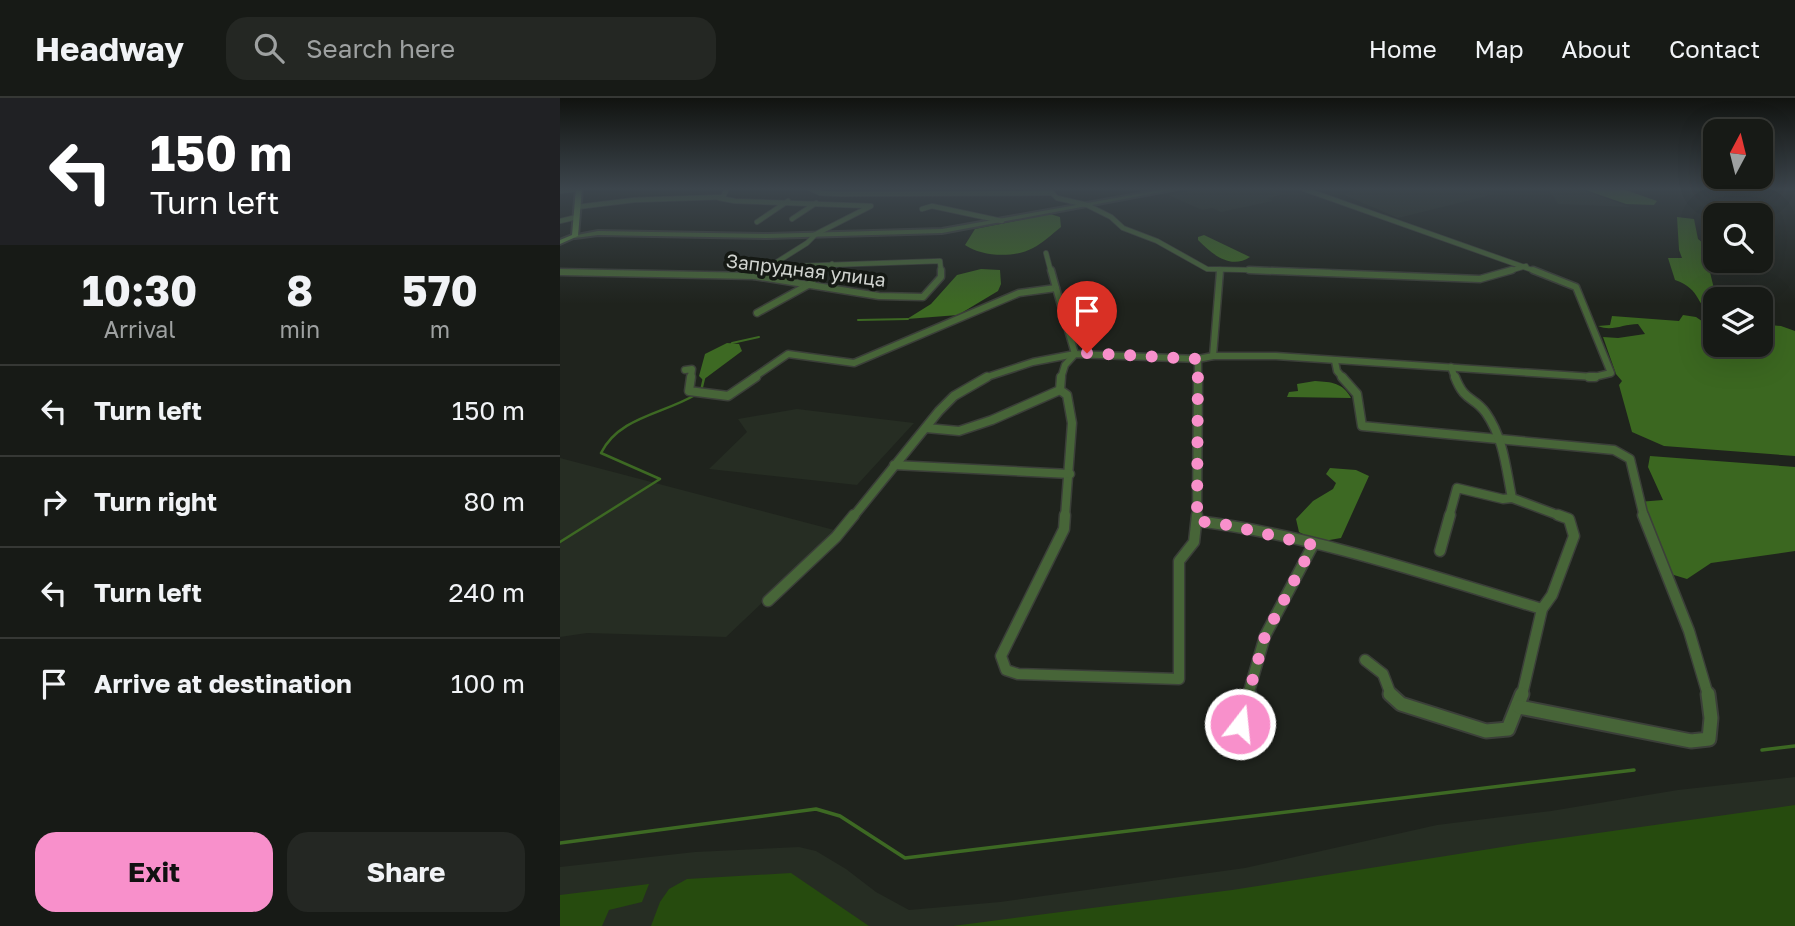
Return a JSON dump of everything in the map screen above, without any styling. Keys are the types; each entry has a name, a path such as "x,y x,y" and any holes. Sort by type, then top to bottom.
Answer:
{"main road":[{"path":"560,242 575,236 576,227"}],"street":[{"path":"754,276 831,227"},
{"path":"575,236 598,233 815,235 942,231 968,227"},
{"path":"1122,227 1157,241 1197,266 1220,271 1346,272 1480,279 1526,266"},
{"path":"768,601 836,537 926,428 937,409 977,383 1022,363 1075,354 1198,359 1213,356 1276,356 1594,377 1611,373 1576,287 1526,266 1412,227"},
{"path":"1046,253 1075,354"},
{"name":"Запрудная улица","path":"560,272 754,276 879,296 923,297 940,277 940,261 832,264"},
{"path":"770,267 832,264"},
{"path":"757,313 808,285 832,264"},
{"path":"1213,356 1220,271"},
{"path":"685,370 692,369 689,391 728,396 788,354 854,363 1019,293 1056,288"},
{"path":"1060,390 1060,378 1067,359 1075,354"},
{"path":"1060,390 1067,394 1072,424 1064,529 1001,656 1006,670 1018,674 1179,679 1179,561 1194,542 1197,521 1198,359"},
{"path":"1335,361 1337,371 1357,394 1362,426 1614,450 1630,459 1644,518 1707,684 1712,729 1709,739 1691,741 1519,707"},
{"path":"1451,367 1461,393 1485,411 1501,441 1512,498"},
{"path":"926,428 959,431 992,420 1060,390"},
{"path":"894,465 1070,474"},
{"path":"1365,660 1385,674 1389,681 1390,695 1401,704 1486,731 1508,729 1519,707 1542,609 1550,603 1565,550 1574,536 1569,519 1512,498 1503,499 1457,488 1440,551"},
{"path":"1197,521 1223,524 1363,556 1542,609"},
{"path":"1240,724 1265,636 1313,545"}],"shaded area":[{"path":"1061,227 1033,248 1008,255 980,252 965,245 975,229"},
{"path":"1678,227 1696,227 1698,239 1703,243 1703,273 1710,273 1714,287 1703,287 1703,306 1690,288 1675,280 1668,258 1682,258"},
{"path":"1204,235 1250,257 1235,262 1222,259 1198,240 1198,237"},
{"path":"981,269 1000,270 1001,284 998,291 958,315 907,319 931,304 957,275"},
{"path":"1683,315 1696,317 1703,322 1703,357 1773,357 1773,325 1795,331 1795,456 1664,446 1632,432 1619,385 1622,381 1616,374 1603,337 1645,334 1638,324 1613,328 1598,326 1610,325 1612,316 1679,321"},
{"path":"727,343 739,344 742,351 703,380 699,376 705,354"},
{"path":"1315,381 1336,384 1351,398 1287,397 1289,392 1298,391 1297,384"},
{"path":"797,409 914,423 857,485 709,469 747,432 738,419"},
{"path":"1650,456 1795,467 1795,551 1711,563 1687,579 1664,572 1638,502 1663,500 1648,467"},
{"path":"560,458 838,531 726,637 587,633 560,637"},
{"path":"1330,468 1356,470 1369,476 1341,538 1318,542 1299,532 1296,519 1313,501 1333,489 1336,483 1326,474"},
{"path":"1795,777 1795,926 560,926 560,867 695,852 799,847 816,851 876,892 909,910 1000,902 1245,868 1437,825 1551,811 1678,790"},
{"path":"1795,805 1795,926 953,926 1232,890 1521,844"},
{"path":"791,873 869,926 651,926 660,902 669,889 687,879"},
{"path":"649,884 642,902 609,910 602,926 560,926 560,895"}],"waterway":[{"path":"858,320 908,319"},
{"path":"730,346 732,343 759,337"},
{"path":"701,391 704,378"},
{"path":"560,542 660,479 601,453 609,441 630,424 695,395"},
{"path":"1762,750 1795,746"},
{"path":"560,843 816,809 840,816 905,858 1634,770"}],"route":[{"path":"1087,353 1198,359 1197,521 1223,524 1313,545 1265,636 1240,724"}]}
